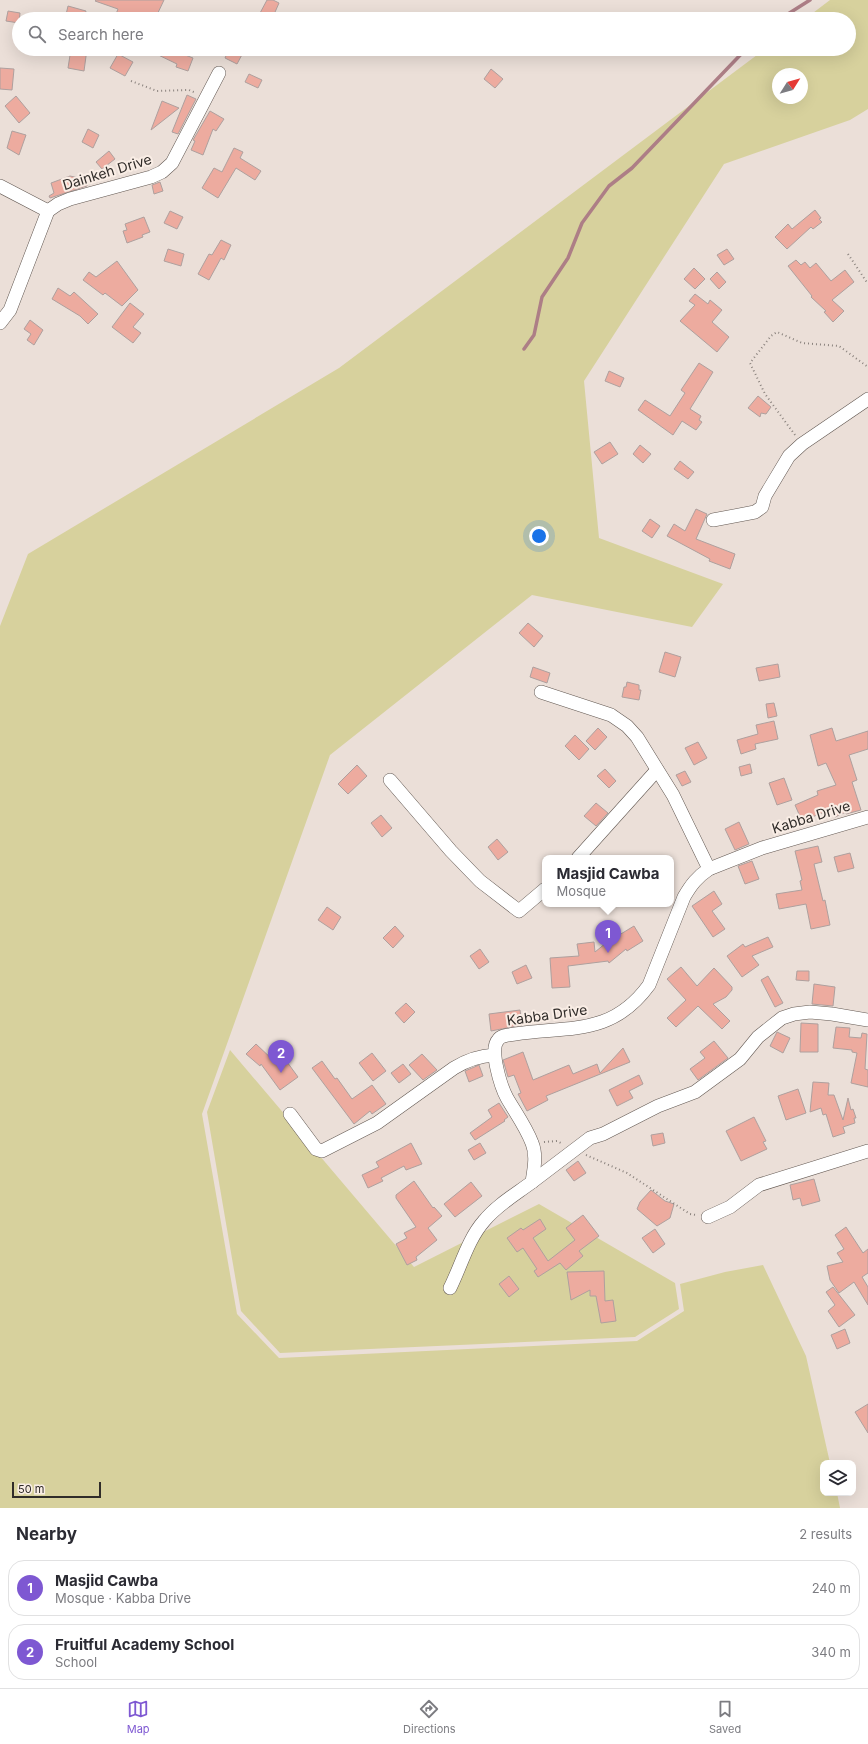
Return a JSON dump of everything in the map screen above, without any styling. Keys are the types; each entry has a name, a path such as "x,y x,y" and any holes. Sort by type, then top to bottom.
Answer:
{"street":[{"name":"Dainkeh Drive","path":"48,211 58,204 70,199 139,181 162,172 172,163 177,155 218,73"},
{"path":"0,186 48,211 10,310 0,323"},
{"path":"713,520 755,512 762,507 765,496 789,456 802,444 868,399"},
{"path":"541,692 611,715 627,726 637,737 673,795 709,869"},
{"path":"581,855 657,770"},
{"path":"390,780 420,817 470,871 480,881 519,911 542,892"},
{"name":"Kabba Drive","path":"494,1055 495,1045 498,1039 505,1036 541,1030 593,1026 611,1019 639,998 648,985 691,884 701,874 709,869 762,848 868,817"},
{"path":"450,1288 469,1246 483,1221 494,1210 590,1138 603,1134 658,1106 695,1092 740,1059 758,1037 782,1018 794,1014 810,1012 868,1020"},
{"path":"290,1114 316,1149 322,1151 376,1123 460,1064 478,1056 494,1055 506,1096 533,1143 535,1158 532,1182"},
{"path":"708,1217 730,1207 759,1185 868,1151"}],"path":[{"path":"131,81 157,91 189,90 206,97"},
{"path":"848,254 868,284"},
{"path":"802,444 765,394 750,363 771,336 777,332 802,343 839,346 868,367"},
{"path":"533,1143 557,1141 627,1173 690,1214 708,1217"}],"shaded area":[{"path":"830,0 868,0 868,109 850,120 724,164 584,381 599,538 723,584 692,627 532,595 330,755 202,1114 237,1314 279,1358 637,1341 684,1311 680,1284 725,1272 763,1265 806,1356 829,1460 820,1460 820,1496 838,1496 840,1508 0,1508 0,626 28,554 339,368 756,56 856,56 856,12 814,12"},
{"path":"230,1050 414,1267 539,1204 675,1283 679,1309 635,1337 280,1353 241,1311 207,1112"}],"building":[{"path":"164,0 158,12 117,12 118,9 95,1"},
{"path":"267,0 273,0 279,3 275,12 261,12"},
{"path":"68,6 86,11 86,12 67,12"},
{"path":"8,11 14,12 12,12 12,22 6,21"},
{"path":"70,56 86,56 84,71 68,68"},
{"path":"117,56 122,56 133,62 125,76 110,68"},
{"path":"160,56 188,56 193,58 188,71 176,67 177,64"},
{"path":"226,56 241,56 237,64 225,58"},
{"path":"0,68 14,69 12,90 0,89"},
{"path":"491,69 503,79 495,88 484,79"},
{"path":"249,74 262,80 258,88 245,82"},
{"path":"187,95 196,99 178,134 172,132"},
{"path":"16,96 30,113 19,123 5,106"},
{"path":"162,101 179,108 151,130"},
{"path":"210,111 224,119 216,131 213,129 203,155 191,150 195,141 193,140"},
{"path":"88,129 99,135 93,148 82,142"},
{"path":"12,131 26,135 19,155 7,148"},
{"path":"234,148 243,152 240,158 261,171 255,180 236,168 218,198 202,188 214,168 222,172"},
{"path":"109,151 115,159 102,169 96,162"},
{"path":"70,176 88,180 87,186 50,198 49,196 54,193 51,183"},
{"path":"160,182 163,191 154,194 152,185"},
{"path":"815,210 822,222 813,229 811,227 787,249 775,237 788,224 792,229"},
{"path":"170,211 183,217 177,229 164,223"},
{"path":"144,217 150,232 142,235 143,237 127,243 123,231 127,230 125,224"},
{"path":"221,240 231,245 224,260 221,258 209,280 198,274 209,254 212,255"},
{"path":"168,249 184,254 181,266 164,261"},
{"path":"727,249 734,259 724,265 717,255"},
{"path":"796,260 801,265 805,262 810,268 816,263 831,281 845,270 854,282 832,300 844,311 833,322 824,312 826,311 811,297 812,296 788,266"},
{"path":"117,261 138,290 122,306 105,293 103,295 83,280 89,272 96,277"},
{"path":"694,268 705,279 695,289 684,279"},
{"path":"717,272 726,282 719,289 710,279"},
{"path":"58,288 70,296 74,292 98,314 88,324 80,316 52,299"},
{"path":"695,294 708,304 710,300 722,310 712,322 729,337 717,352 680,321 695,305 689,301"},
{"path":"130,303 144,314 133,327 141,333 133,343 112,327"},
{"path":"30,320 43,330 34,345 27,340 31,334 24,329"},
{"path":"699,363 713,372 690,409 701,416 699,420 702,422 696,430 682,421 673,435 638,410 645,400 670,416 685,393 681,390"},
{"path":"609,371 624,378 620,387 605,381"},
{"path":"758,396 771,407 766,414 761,413 760,417 748,408"},
{"path":"610,442 618,454 602,464 594,452"},
{"path":"640,445 651,454 643,463 633,454"},
{"path":"680,461 694,472 688,479 674,469"},
{"path":"696,509 707,514 696,539 735,554 730,569 709,561 710,559 667,536 674,524 685,531"},
{"path":"650,519 660,526 652,538 642,531"},
{"path":"528,623 543,636 534,647 519,633"},
{"path":"665,652 681,657 675,677 659,672"},
{"path":"778,664 780,677 759,681 756,668"},
{"path":"533,667 550,673 547,683 530,677"},
{"path":"627,682 639,685 639,690 641,690 639,700 622,697 624,687 626,687"},
{"path":"774,703 777,716 768,718 766,704"},
{"path":"774,721 778,739 755,744 756,749 741,754 737,740 758,734 756,725"},
{"path":"598,728 607,737 595,750 586,741"},
{"path":"832,728 836,741 868,731 868,749 849,755 857,780 852,782 861,810 846,814 846,812 835,817 832,809 802,821 795,805 818,795 817,791 836,785 826,763 818,766 810,735"},
{"path":"575,735 589,749 579,760 565,746"},
{"path":"698,742 707,758 694,765 685,748"},
{"path":"750,764 752,773 741,776 739,767"},
{"path":"357,765 367,776 348,794 338,784"},
{"path":"605,769 616,781 609,788 597,776"},
{"path":"685,771 691,782 682,786 676,775"},
{"path":"784,778 792,800 777,805 769,783"},
{"path":"596,803 608,813 596,826 584,816"},
{"path":"381,815 392,828 382,837 371,823"},
{"path":"739,822 749,844 735,850 725,829"},
{"path":"497,839 508,852 498,860 488,847"},
{"path":"818,846 822,862 814,864 823,901 825,900 830,925 811,929 806,904 779,909 776,894 802,890 800,881 802,880 795,851"},
{"path":"850,853 854,868 838,872 834,857"},
{"path":"752,861 759,879 745,884 738,866"},
{"path":"714,891 722,904 712,911 725,929 713,937 692,906"},
{"path":"327,907 341,917 333,930 318,920"},
{"path":"395,926 404,936 393,948 383,938"},
{"path":"634,926 643,941 627,951 626,949 609,963 608,961 568,966 570,987 552,988 550,958 579,956 577,944 594,942 595,952 606,943"},
{"path":"768,937 773,947 752,956 759,965 742,977 727,956 743,944 745,947"},
{"path":"480,949 489,962 479,969 470,956"},
{"path":"526,965 532,978 517,984 512,972"},
{"path":"681,967 697,986 714,968 732,987 732,990 726,997 713,1004 730,1021 722,1029 698,1006 676,1027 667,1018 686,1000 667,979"},
{"path":"797,971 809,971 809,981 796,980"},
{"path":"768,976 783,1003 775,1007 761,980"},
{"path":"814,984 835,987 833,1006 812,1004"},
{"path":"406,1003 415,1012 404,1023 395,1013"},
{"path":"520,1010 522,1025 491,1031 489,1014"},
{"path":"801,1023 818,1024 818,1052 800,1052"},
{"path":"836,1027 850,1028 849,1037 861,1038 862,1033 867,1034 865,1069 868,1070 868,1087 851,1083 857,1053 852,1052 852,1050 833,1048"},
{"path":"777,1032 790,1038 783,1053 770,1046"},
{"path":"714,1041 728,1058 698,1080 690,1069 705,1058 700,1052"},
{"path":"256,1044 274,1061 282,1055 298,1077 280,1090 261,1064 260,1066 246,1054"},
{"path":"623,1048 630,1062 546,1096 548,1100 527,1111 518,1094 521,1093 514,1075 508,1077 503,1060 523,1052 533,1080 569,1065 573,1074 597,1064 600,1073"},
{"path":"372,1053 386,1071 373,1081 359,1063"},
{"path":"422,1054 437,1070 423,1080 409,1065"},
{"path":"322,1061 335,1079 337,1078 352,1099 372,1085 386,1104 372,1114 370,1111 354,1124 312,1068"},
{"path":"403,1064 411,1074 399,1083 391,1073"},
{"path":"479,1065 483,1076 469,1082 465,1071"},
{"path":"639,1075 643,1084 629,1091 633,1098 617,1106 609,1090"},
{"path":"813,1082 829,1083 828,1095 834,1095 843,1120 848,1098 851,1110 853,1109 856,1118 854,1118 855,1123 843,1127 845,1133 833,1137 826,1114 823,1115 821,1108 810,1112"},
{"path":"798,1089 806,1113 786,1120 778,1096"},
{"path":"499,1103 508,1117 504,1120 505,1121 475,1140 470,1133 492,1117 488,1110"},
{"path":"754,1117 766,1141 763,1142 767,1149 741,1161 726,1131"},
{"path":"663,1133 665,1143 653,1146 651,1135"},
{"path":"411,1143 422,1164 406,1170 404,1166 381,1178 383,1181 368,1188 362,1175 379,1167 376,1162"},
{"path":"480,1143 486,1153 474,1160 468,1150"},
{"path":"578,1161 586,1173 574,1181 566,1170"},
{"path":"814,1179 820,1201 802,1206 800,1198 793,1200 790,1185"},
{"path":"414,1181 433,1208 434,1207 442,1216 428,1228 437,1240 416,1257 417,1260 407,1265 396,1244 407,1238 404,1233 416,1227 396,1198 396,1195"},
{"path":"471,1182 482,1196 455,1217 444,1204"},
{"path":"651,1190 665,1201 674,1204 670,1218 657,1226 637,1209 640,1202"},
{"path":"583,1215 599,1236 579,1251 583,1256 566,1270 560,1263 538,1277 534,1271 537,1269 523,1248 517,1252 507,1238 521,1228 523,1230 540,1219 546,1229 533,1238 548,1261 575,1240 566,1228"},
{"path":"846,1227 863,1253 868,1249 868,1273 862,1277 868,1287 868,1305 854,1282 839,1293 830,1280 827,1266 843,1262 837,1253 844,1249 835,1235"},
{"path":"655,1229 665,1244 653,1253 642,1238"},
{"path":"604,1271 605,1301 613,1300 616,1321 601,1323 596,1296 590,1296 590,1290 571,1300 567,1272"},
{"path":"509,1276 519,1289 509,1297 499,1284"},
{"path":"833,1287 855,1315 839,1327 828,1311 835,1305 826,1292"},
{"path":"845,1329 850,1343 837,1349 831,1335"},
{"path":"868,1404 868,1433 855,1412"}],"waterway":[{"path":"791,12 810,0"},
{"path":"524,349 534,335 542,297 568,258 582,223 609,186 632,168 739,56"}],"place":[{"name":"Masjid Cawba","path":"608,953"},
{"name":"Fruitful Academy School","path":"281,1073"}]}
